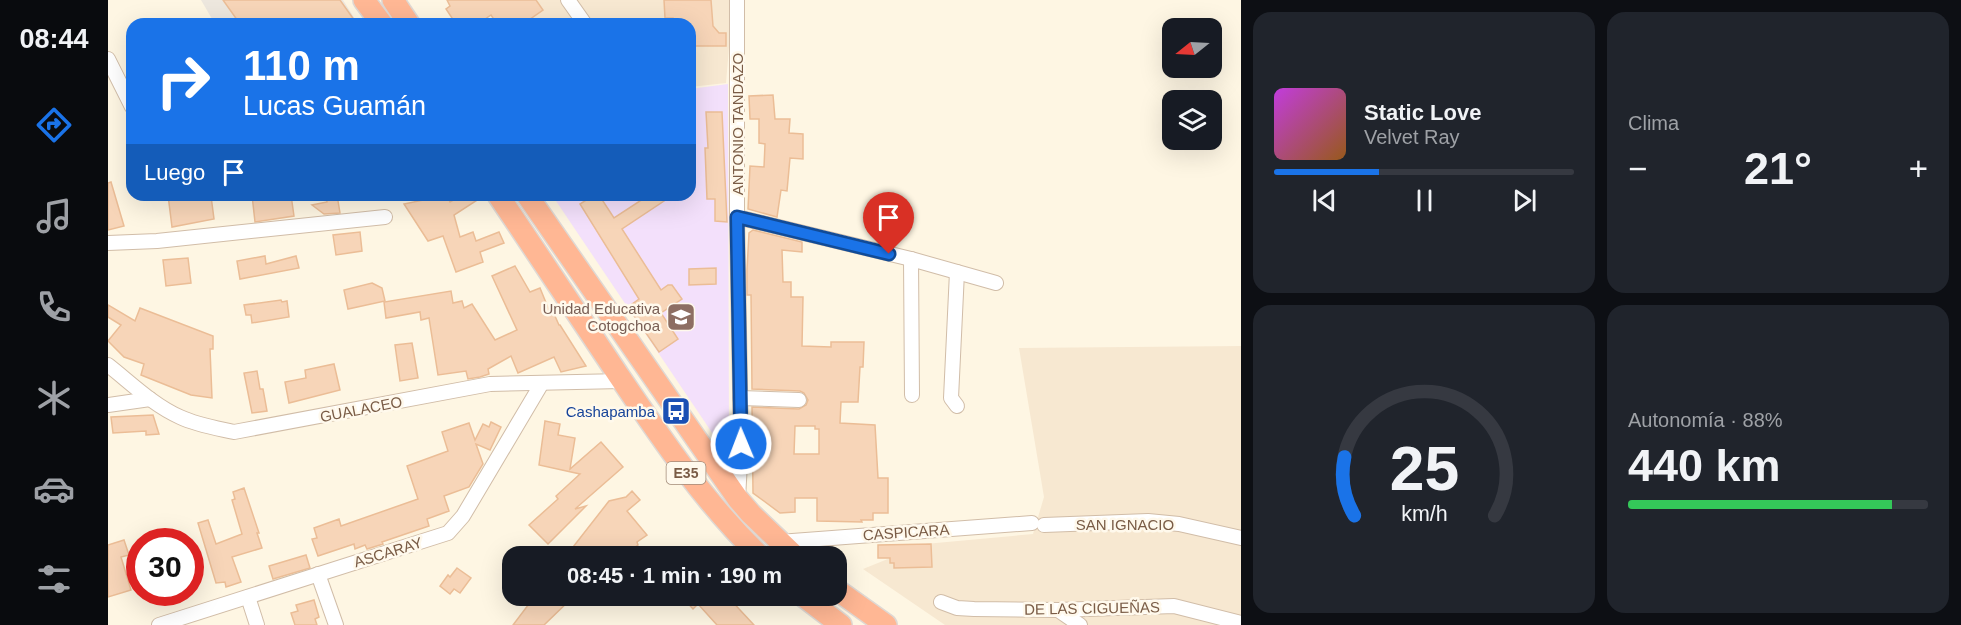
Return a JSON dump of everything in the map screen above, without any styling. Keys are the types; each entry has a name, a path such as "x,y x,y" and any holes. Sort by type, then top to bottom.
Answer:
{"highway":[{"path":"364,0 378,18"},
{"path":"393,0 405,18"},
{"name":"E35","path":"502,201 684,471 750,546"},
{"name":"E35","path":"531,201 738,499 784,546"},
{"path":"847,597 886,625"},
{"path":"815,606 841,625"}],"street":[{"path":"568,0 581,18"},
{"name":"ANTONIO TANDAZO","path":"737,0 737,217 741,444 738,499"},
{"path":"108,59 113,80 126,98"},
{"path":"737,217 996,282"},
{"path":"108,243 157,241 385,218"},
{"path":"911,259 912,394"},
{"path":"957,272 951,398 957,406"},
{"name":"GUALACEO","path":"108,365 150,399 178,416 234,432 489,384 622,381"},
{"name":"ASCARAY","path":"159,625 448,533 463,516 542,383"},
{"path":"740,398 799,400"},
{"path":"108,405 150,399"},
{"name":"SAN IGNACIO","path":"1038,524 1148,521 1179,524 1241,538"},
{"name":"CASPICARA","path":"779,542 1038,524"},
{"path":"318,574 332,624"},
{"path":"248,597 257,625"},
{"name":"DE LAS CIGUEÑAS","path":"941,602 957,608 974,609 1058,610 1174,606 1241,623"},
{"path":"1058,610 1080,625"}],"shaded area":[{"path":"201,0 343,0 354,18 212,18"},
{"path":"495,0 733,0 726,83 696,86 696,18 507,18"},
{"name":"Unidad Educativa Cotogchoa","path":"728,84 729,440 721,446 556,201 696,201 696,88"},
{"path":"1241,346 1241,625 945,625 863,569 925,544 1033,534 1044,497 1019,348"}],"building":[{"path":"223,0 340,0 353,18 236,18"},
{"path":"447,0 536,0 543,10 532,18 493,18 491,15 487,18 452,18 446,9 450,6"},
{"path":"664,0 711,0 713,26 719,33 726,33 726,46 696,46 696,18 665,18"},
{"path":"773,95 775,119 790,119 789,133 803,134 803,159 790,158 787,191 781,190 777,217 748,209 750,166 764,167 765,144 759,143 759,119 750,119 749,96"},
{"path":"706,112 722,112 727,222 715,221 715,199 707,199"},
{"path":"111,182 124,226 108,230 108,183"},
{"path":"169,201 212,201 214,219 172,227"},
{"path":"253,201 292,201 294,216 255,222"},
{"path":"338,201 340,213 324,214 312,205"},
{"path":"418,201 476,201 454,215 460,237 473,232 476,241 499,232 504,243 480,252 483,262 456,272 443,236 428,241 404,204"},
{"path":"585,201 603,201 614,218 640,201 664,201 622,229 661,290 672,285 682,299 661,313 678,339 659,352 628,307 639,299 580,204"},
{"path":"753,230 802,242 802,252 782,250 783,282 791,282 791,297 803,297 802,346 831,347 831,342 864,342 858,402 841,402 840,423 875,425 878,478 888,478 888,513 873,513 873,520 861,520 862,522 817,521 817,498 795,498 795,512 780,513 753,493 752,407 799,409 806,405 808,400 800,391 752,389 751,295 747,295 749,233","holes":["795,426 815,426 815,429 819,429 819,454 794,454"]},
{"path":"360,232 362,251 336,255 333,235"},
{"path":"265,256 266,264 296,256 299,268 240,279 237,261"},
{"path":"188,258 191,283 166,286 163,260"},
{"path":"515,266 530,292 540,288 551,315 554,314 586,366 561,372 554,357 518,373 511,356 488,369 489,374 480,377 468,379 466,371 438,375 429,318 421,320 420,312 386,318 384,302 451,291 453,303 462,301 464,308 472,304 495,340 517,330 492,276"},
{"path":"716,268 716,284 689,285 689,269"},
{"path":"372,283 382,288 385,301 348,309 344,290"},
{"path":"281,300 282,302 287,301 289,317 252,323 251,315 246,315 244,305"},
{"path":"108,305 135,321 140,308 213,336 213,349 210,349 212,398 191,395 141,375 144,364 124,357 108,341 121,325 108,317"},
{"path":"412,343 418,378 400,381 395,345"},
{"path":"334,364 340,390 289,403 285,382 306,378 305,370"},
{"path":"257,371 267,411 252,413 244,373"},
{"path":"153,415 159,434 146,435 146,431 113,433 111,417"},
{"path":"545,421 560,424 558,435 575,438 570,469 601,442 623,467 575,509 586,506 548,544 529,525 558,499 556,496 580,474 539,465"},
{"path":"491,422 501,427 490,450 476,444 483,464 469,487 444,496 449,511 427,519 429,526 382,542 383,544 367,549 365,545 355,549 354,544 318,556 312,539 317,538 314,528 339,519 341,526 418,499 407,466 448,451 442,432 469,423 475,440 483,424 489,427"},
{"path":"244,488 262,548 232,557 241,582 226,587 225,582 216,583 204,543 204,528 200,528 198,523 208,520 216,544 242,534 232,500 235,499 233,492"},
{"path":"632,491 640,500 627,511 647,535 637,542 638,545 574,546 609,501 626,497"},
{"path":"124,540 126,556 121,557 126,574 126,592 108,597 108,545"},
{"path":"931,544 932,567 894,568 894,563 890,563 890,558 878,558 878,545"},
{"path":"306,555 310,568 273,579 269,566"},
{"path":"457,568 471,578 460,593 454,589 450,594 440,586"},
{"path":"314,600 319,617 315,619 317,625 295,625 291,613 298,611 296,605"},
{"path":"527,606 564,606 544,625 513,625"},
{"path":"700,606 736,606 754,625 717,625"}],"place":[{"name":"Unidad Educativa Cotogchoa","path":"681,317"},
{"name":"Cashapamba","path":"676,411"}],"route":[{"path":"741,444 737,217 889,254"}]}
